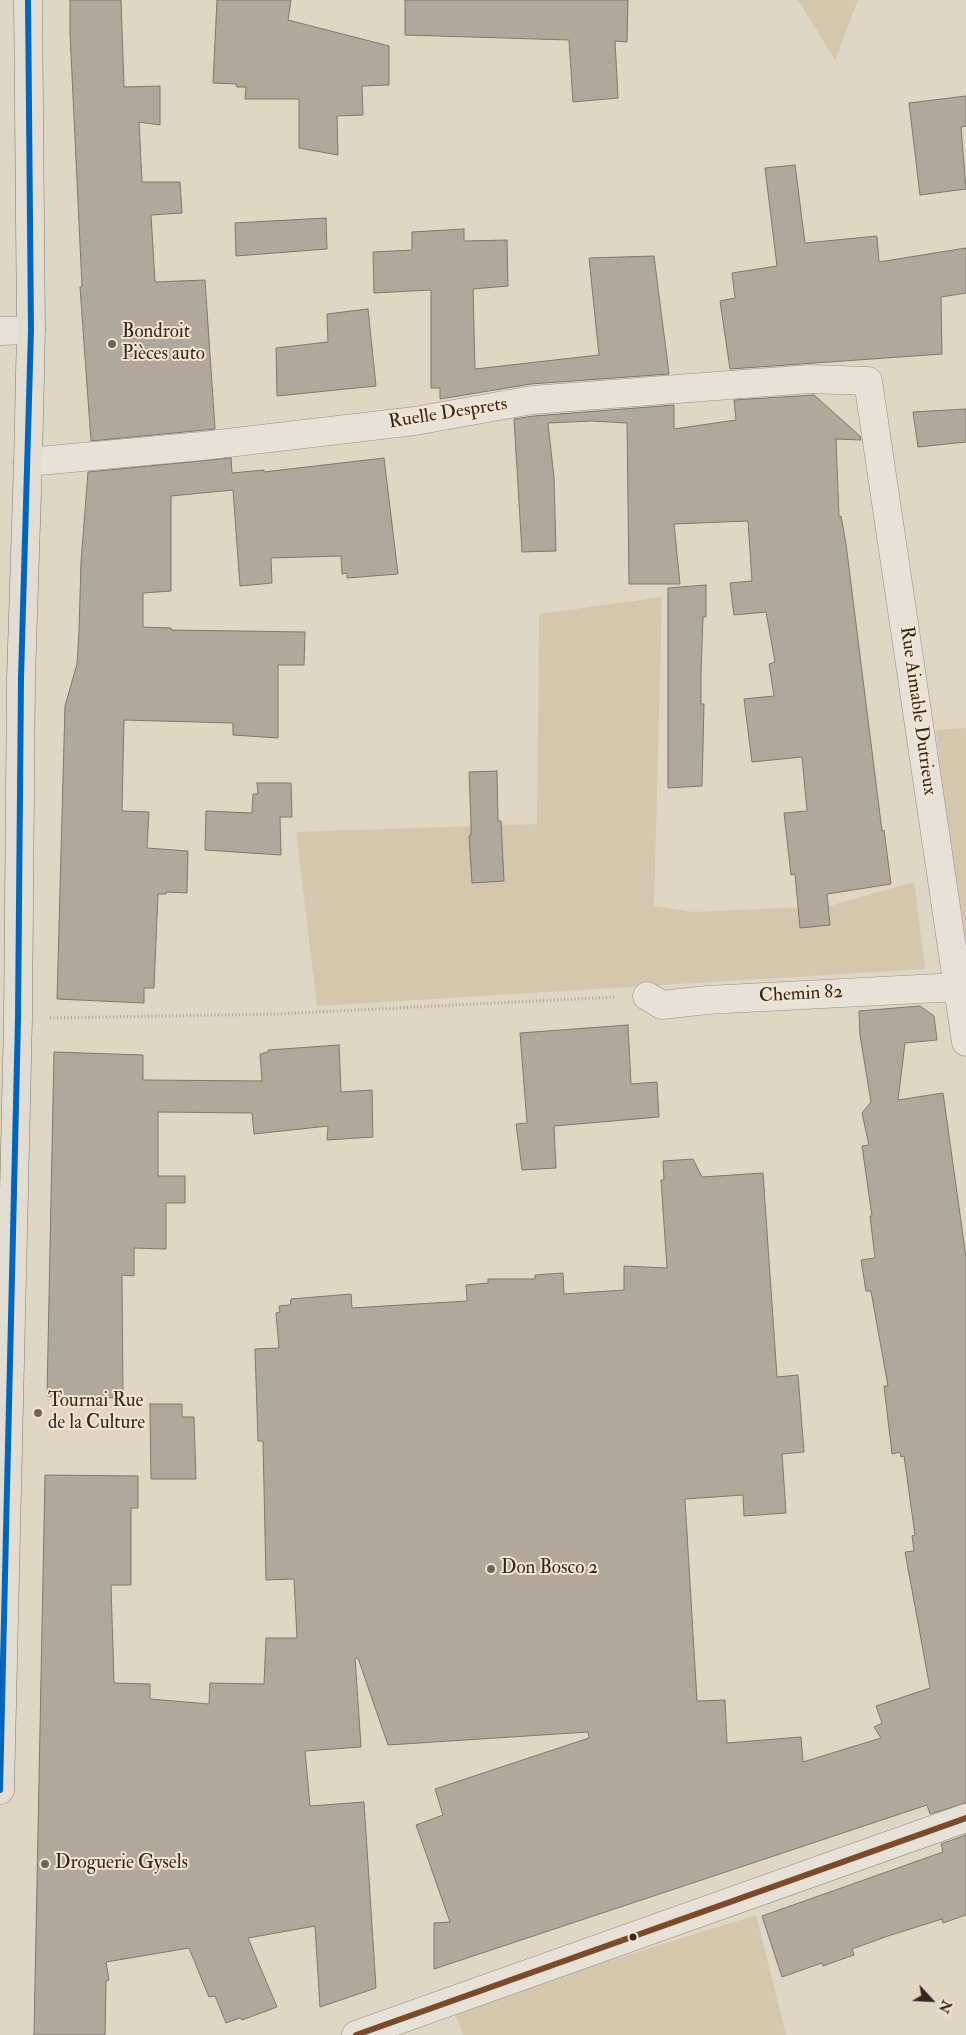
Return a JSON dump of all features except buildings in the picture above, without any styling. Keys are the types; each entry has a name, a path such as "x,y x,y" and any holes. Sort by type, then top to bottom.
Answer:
{"main road":[{"path":"0,1790 7,1158 18,1019 21,678 31,330 28,0"}],"street":[{"path":"0,331 31,330"},
{"name":"Ruelle Desprets","path":"28,462 202,446 405,422 532,400 809,379 868,381"},
{"name":"Rue Aimable Dutrieux","path":"868,381 966,1042"},
{"name":"Chemin 82","path":"647,996 662,1005 708,1000 958,987"},
{"path":"356,2035 966,1818"}],"path":[{"path":"18,1019 276,1014 647,996"}],"shaded area":[{"path":"798,0 858,0 835,60"},
{"path":"662,597 654,906 693,912 829,906 914,882 925,969 317,1006 296,832 537,824 539,614"},
{"path":"966,728 966,1033 936,730"},
{"path":"756,1915 786,2035 463,2035 454,2009"}],"transit line":[{"path":"0,1790 18,1019 21,678 31,330 28,0"},
{"path":"356,2035 966,1818"}],"place":[{"name":"Bondroit Pièces auto","path":"112,344"},
{"name":"Tournai Rue de la Culture","path":"38,1413"},
{"name":"Don Bosco 2","path":"491,1569"},
{"name":"Droguerie Gysels","path":"45,1864"}]}
